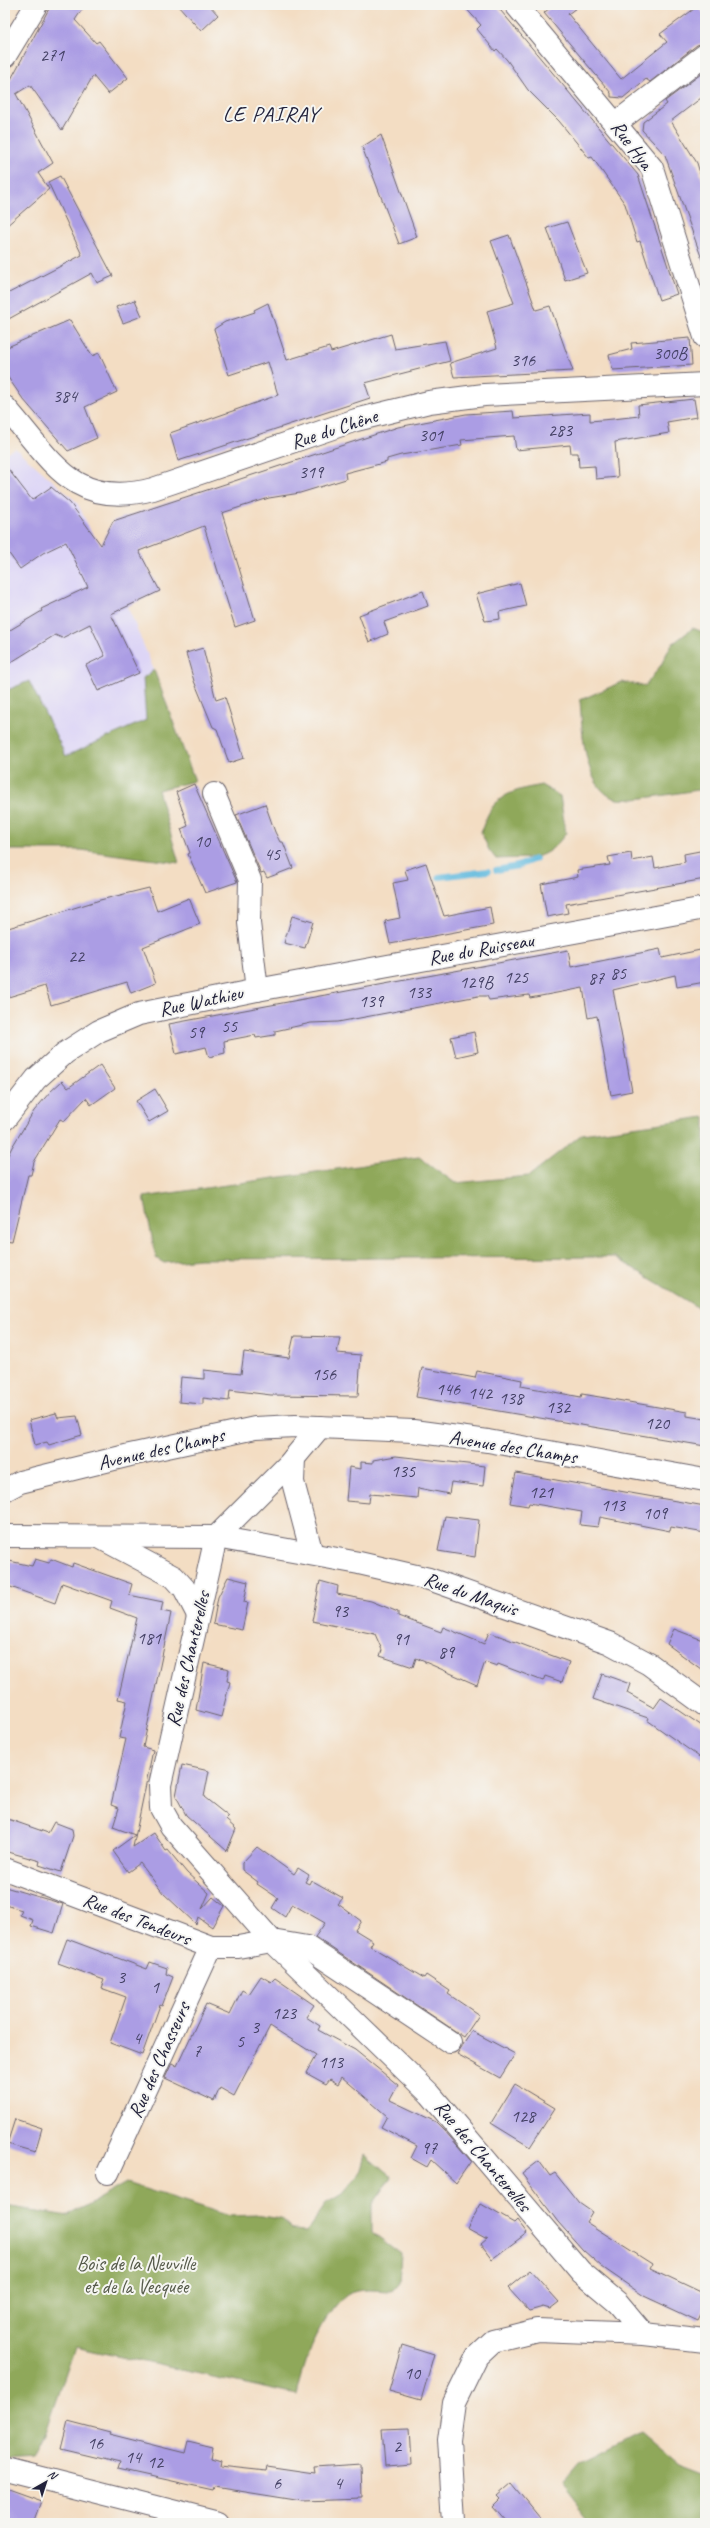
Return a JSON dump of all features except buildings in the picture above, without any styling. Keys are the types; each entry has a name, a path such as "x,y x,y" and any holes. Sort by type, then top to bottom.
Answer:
{"street":[{"path":"5,56 36,5"},
{"name":"Rue Hya","path":"516,5 652,168 705,337"},
{"path":"616,123 705,55"},
{"name":"Rue du Chêne","path":"5,407 64,474 94,492 125,495 160,486 356,420 429,402 484,395 705,384"},
{"name":"Rue Wathieu","path":"5,1119 36,1080 65,1053 99,1031 139,1014 256,990 249,923 250,880 214,794"},
{"name":"Rue du Ruisseau","path":"256,990 705,908"},
{"path":"7,1532 98,1536 216,1537 294,1458 320,1426"},
{"name":"Avenue des Champs","path":"5,1490 20,1482 44,1476 255,1428 320,1426 413,1431 488,1441 705,1480"},
{"path":"294,1458 294,1490 312,1554"},
{"path":"98,1536 174,1577 184,1588 198,1615"},
{"name":"Rue du Maquis","path":"216,1537 312,1554 429,1578 610,1643 648,1664 705,1705"},
{"name":"Rue des Chanterelles","path":"216,1537 160,1785 162,1808 170,1826 272,1942 430,2094 581,2272 618,2303 644,2334"},
{"name":"Rue des Tendeurs","path":"5,1869 211,1947 238,1947 272,1942"},
{"path":"272,1942 307,1947 450,2042"},
{"name":"Rue des Chasseurs","path":"108,2173 211,1947"},
{"path":"454,2523 449,2440 454,2403 477,2356 493,2341 537,2330 644,2334 705,2341"},
{"path":"6,2469 219,2523"}],"shaded area":[{"path":"15,448 77,502 132,617 154,670 143,678 146,720 66,757 29,681 5,691 5,453"}],"green space":[{"path":"693,628 705,633 705,789 624,800 617,799 606,794 597,784 586,757 580,700 622,682 645,686 661,665 671,645"},
{"path":"154,670 195,781 158,790 179,863 81,850 5,850 5,691 29,681 66,756 146,720 143,678"},
{"path":"541,785 560,796 566,833 551,850 536,857 496,859 489,850 481,832 487,816 495,804 506,795"},
{"path":"705,1117 705,1312 615,1257 199,1259 164,1263 156,1258 144,1197 419,1157 455,1183 529,1176 582,1134"},
{"name":"Bois de la Neuville et de la Vecquée","path":"365,2155 391,2177 372,2204 372,2232 401,2254 399,2283 392,2291 357,2291 347,2295 337,2304 314,2340 297,2395 75,2347 45,2435 34,2456 5,2458 5,2206 68,2216 126,2183 230,2216 256,2215 281,2219 293,2230 306,2231 325,2204 342,2194 360,2173"},
{"path":"640,2433 679,2466 705,2476 705,2523 590,2523 561,2486 581,2463"}],"waterway":[{"path":"496,870 518,866 535,859"},
{"path":"439,877 488,871"}],"district":[{"name":"LE PAIRAY","path":"271,114"}]}
